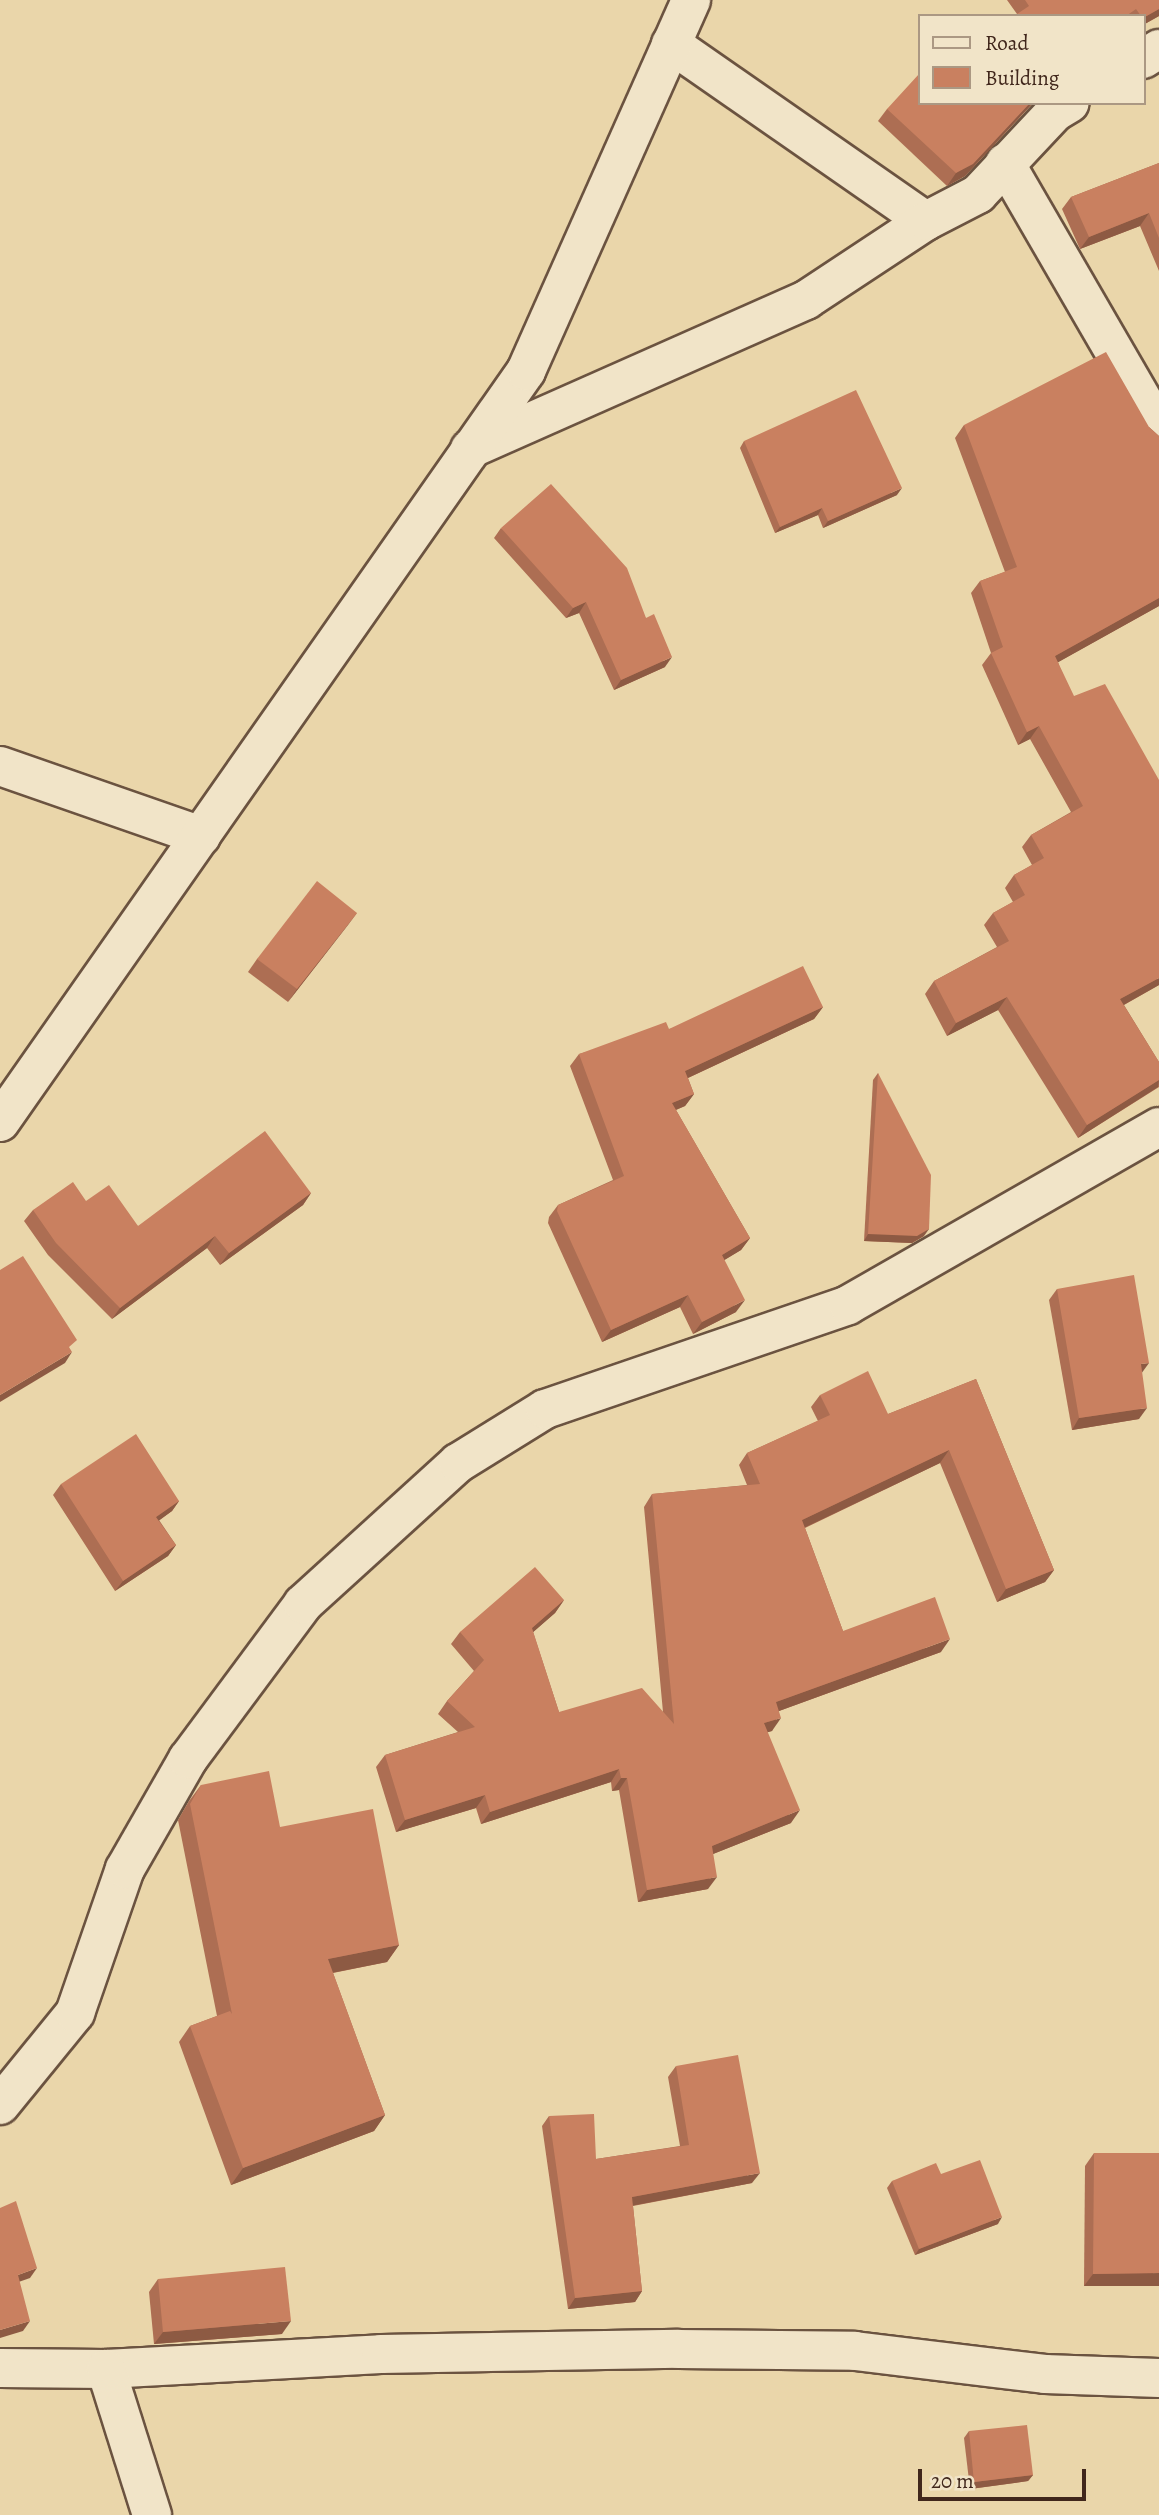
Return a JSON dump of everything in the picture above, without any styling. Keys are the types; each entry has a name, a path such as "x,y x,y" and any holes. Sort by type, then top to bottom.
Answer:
{"street":[{"path":"0,1122 468,450 526,371 691,0"},
{"path":"671,44 926,221"},
{"path":"468,450 780,314 926,221 978,194 1055,112 1067,105"},
{"path":"1005,163 1159,429"},
{"path":"0,766 201,836"},
{"path":"0,2105 75,2012 125,1870 188,1759 303,1604 458,1463 544,1409 848,1305 1159,1127"},
{"path":"0,2368 106,2369 381,2354 678,2349 855,2351 1045,2374 1159,2378"},
{"path":"106,2369 152,2515"}],"building":[{"path":"1025,0 1159,0 1159,9 1145,17 1145,14 1140,14 1136,9 1129,14 1017,14 1029,6"},
{"path":"918,75 918,105 1028,105 973,164 956,173 887,109"},
{"path":"1159,163 1159,238 1149,213 1089,237 1071,197"},
{"path":"1106,352 1149,427 1159,436 1159,598 1055,656 1074,696 1105,684 1159,780 1159,978 1120,999 1159,1062 1159,1080 1087,1125 1007,997 956,1023 934,981 1009,941 993,913 1025,895 1014,875 1044,858 1031,835 1083,806 1039,726 1027,732 991,653 1003,647 980,581 1017,567 964,425"},
{"path":"856,390 902,488 828,521 822,508 780,527 744,441"},
{"path":"551,484 627,568 646,618 654,614 672,657 621,680 586,602 573,608 501,528"},
{"path":"317,881 357,913 297,989 257,959"},
{"path":"803,966 823,1007 685,1071 694,1094 672,1103 750,1238 722,1255 745,1300 702,1322 688,1295 611,1330 557,1211 558,1205 624,1176 579,1054 666,1022 669,1029"},
{"path":"878,1073 931,1175 929,1229 917,1236 868,1234"},
{"path":"265,1131 311,1193 229,1253 215,1236 120,1308 56,1243 33,1210 73,1182 86,1201 109,1185 138,1226"},
{"path":"23,1256 77,1340 69,1347 72,1352 0,1395 0,1270"},
{"path":"1134,1275 1149,1363 1141,1364 1147,1408 1079,1418 1057,1289"},
{"path":"868,1371 888,1414 976,1379 1054,1570 1006,1589 949,1450 802,1520 843,1631 935,1597 950,1639 776,1702 781,1718 764,1723 800,1810 712,1846 717,1877 647,1890 627,1778 621,1778 619,1769 490,1812 485,1795 405,1820 385,1755 475,1727 447,1701 484,1660 460,1632 535,1567 564,1600 532,1628 559,1712 642,1688 674,1724 652,1494 760,1484 747,1453 830,1415 820,1395"},
{"path":"136,1434 179,1501 156,1517 176,1545 123,1581 61,1484"},
{"path":"269,1771 280,1827 373,1809 399,1945 328,1959 385,2115 243,2168 190,2026 230,2011 232,2014 190,1804 201,1785"},
{"path":"738,2055 760,2173 632,2197 642,2291 575,2298 549,2116 594,2114 596,2159 689,2145 676,2066"},
{"path":"1094,2153 1159,2153 1159,2273 1093,2274"},
{"path":"980,2160 1002,2217 919,2249 892,2181 936,2163 941,2174"},
{"path":"16,2201 37,2268 18,2275 30,2321 0,2330 0,2208"},
{"path":"285,2267 291,2321 163,2332 158,2279"},
{"path":"1027,2425 1033,2475 974,2482 969,2431"}]}
